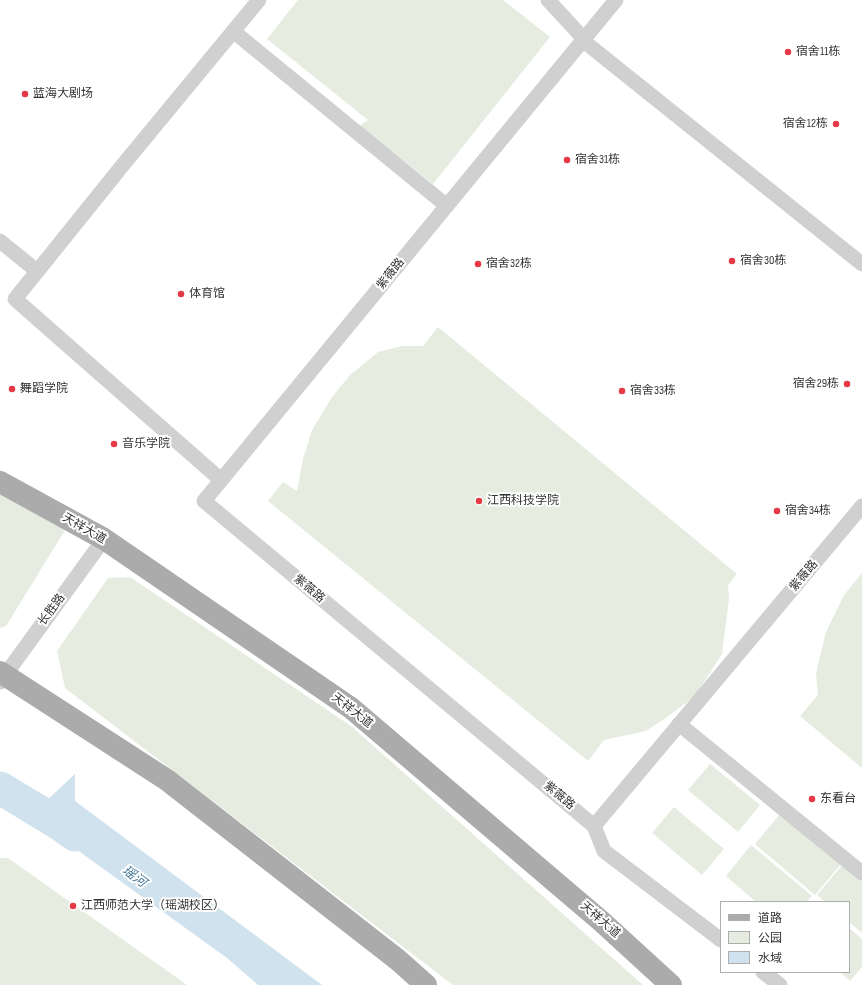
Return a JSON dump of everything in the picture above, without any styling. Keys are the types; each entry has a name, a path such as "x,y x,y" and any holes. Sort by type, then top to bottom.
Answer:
{"main road":[{"name":"天祥大道","path":"0,482 104,540 351,708 602,921 671,985"},
{"path":"2,676 167,780 398,960 426,985"}],"street":[{"path":"221,480 15,299 259,0"},
{"path":"548,0 586,42 862,264"},
{"name":"紫薇路","path":"616,0 204,501 594,826 862,506"},
{"path":"233,31 447,206"},
{"path":"0,241 37,271"},
{"name":"长胜路","path":"2,676 104,540"},
{"path":"679,724 862,873"},
{"path":"594,826 604,851 720,939"},
{"path":"764,973 780,985"}],"green space":[{"path":"298,0 503,0 550,37 433,184 360,126 368,120 267,39"},
{"path":"438,327 737,574 728,585 729,599 722,654 695,696 646,731 604,740 588,761 268,501 283,482 297,491 303,459 312,430 332,397 350,375 378,352 402,346 423,346"},
{"path":"0,494 65,530 6,626 0,628"},
{"path":"862,573 862,768 800,716 818,695 816,673 826,632 844,595"},
{"path":"130,577 351,726 643,985 453,985 65,688 57,651 108,578"},
{"path":"710,764 760,805 738,832 688,790"},
{"path":"674,807 724,849 702,875 652,833"},
{"path":"781,813 841,864 815,895 755,844"},
{"path":"751,845 812,896 808,901 755,901 726,876"},
{"path":"0,858 8,858 187,985 0,985"},
{"path":"843,864 862,880 862,933 850,923 850,901 824,901 817,895"},
{"path":"850,929 862,939 862,967 850,981 841,973 850,973"}],"water":[{"path":"75,774 75,801 322,985 258,985 227,958 30,816"}],"waterway":[{"name":"瑶河","path":"0,788 75,835"}],"place":[{"name":"宿舍11栋","path":"788,52"},
{"name":"蓝海大剧场","path":"25,94"},
{"name":"宿舍12栋","path":"836,124"},
{"name":"宿舍31栋","path":"567,160"},
{"name":"宿舍30栋","path":"732,261"},
{"name":"宿舍32栋","path":"478,264"},
{"name":"体育馆","path":"181,294"},
{"name":"宿舍29栋","path":"847,384"},
{"name":"舞蹈学院","path":"12,389"},
{"name":"宿舍33栋","path":"622,391"},
{"name":"音乐学院","path":"114,444"},
{"name":"江西科技学院","path":"479,501"},
{"name":"宿舍34栋","path":"777,511"},
{"name":"东看台","path":"812,799"},
{"name":"江西师范大学（瑶湖校区）","path":"73,906"}]}
